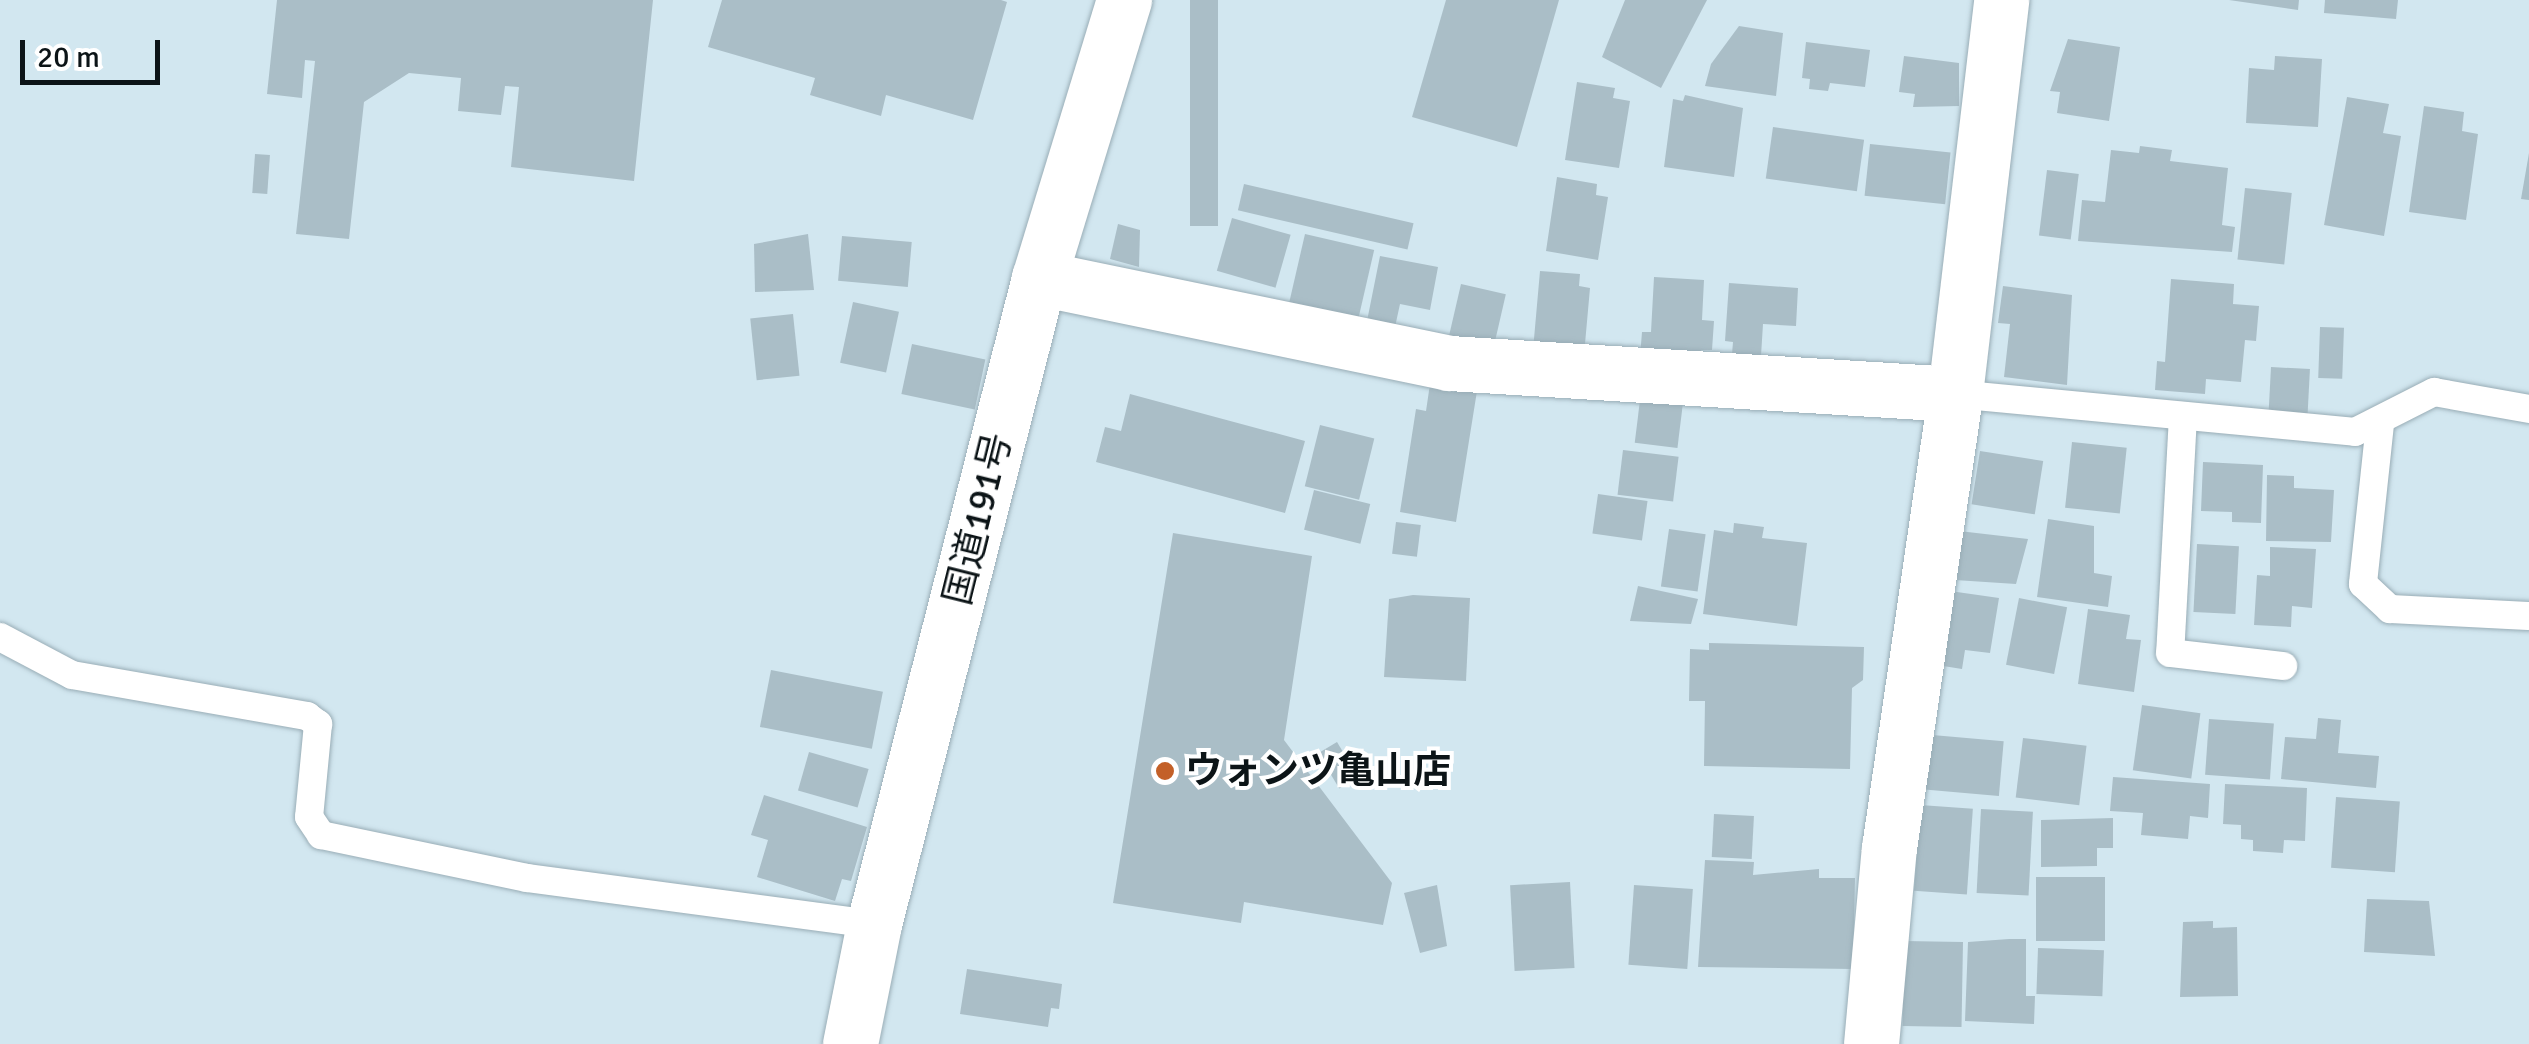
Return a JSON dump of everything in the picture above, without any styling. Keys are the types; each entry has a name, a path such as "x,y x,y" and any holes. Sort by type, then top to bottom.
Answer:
{"main road":[{"name":"国道191号","path":"850,1044 874,924 1040,278 1124,0"},
{"path":"1871,1044 1889,848 1955,394 2000,0"},
{"path":"1040,278 1449,363 1955,394"}],"lane":[{"path":"1955,394 2355,432 2380,424 2434,392 2529,408"},
{"path":"2182,416 2170,653 2283,666"},
{"path":"2380,424 2364,584 2390,609 2529,616"},
{"path":"0,637 72,675 307,716 318,724 308,817 321,835 528,878 874,924"}],"building":[{"path":"277,0 653,0 634,181 511,167 519,87 505,86 501,115 458,111 461,78 409,73 364,102 349,239 296,234 315,61 305,60 302,98 267,94"},
{"path":"722,0 1007,2 973,120 886,95 881,116 810,95 815,78 708,47"},
{"path":"1190,0 1218,0 1218,226 1190,226"},
{"path":"1446,0 1559,0 1517,147 1412,117"},
{"path":"1625,0 1707,0 1661,88 1602,57"},
{"path":"2229,0 2299,0 2298,10"},
{"path":"2325,0 2398,0 2396,19 2324,13"},
{"path":"1739,26 1783,33 1776,96 1705,86 1711,64"},
{"path":"2068,39 2120,47 2109,121 2057,113 2060,92 2050,91"},
{"path":"1806,42 1870,50 1865,87 1830,83 1828,91 1809,89 1810,79 1802,78"},
{"path":"1904,56 1959,63 1959,106 1913,107 1915,94 1899,92"},
{"path":"2275,56 2322,59 2318,127 2246,123 2249,68 2274,70"},
{"path":"1577,82 1615,88 1613,98 1630,101 1619,168 1565,160"},
{"path":"1685,95 1743,108 1734,177 1664,167 1673,99 1683,101"},
{"path":"2347,97 2389,104 2383,133 2401,136 2384,236 2324,225"},
{"path":"2424,106 2464,112 2462,131 2478,134 2466,220 2409,212"},
{"path":"1773,127 1864,140 1857,191 1766,178"},
{"path":"1870,144 1951,152 1945,204 1865,196"},
{"path":"2140,146 2172,150 2170,161 2228,168 2222,225 2235,227 2232,252 2078,241 2082,200 2105,202 2111,150 2139,153"},
{"path":"2529,153 2529,200 2521,199"},
{"path":"255,154 270,155 267,194 252,193"},
{"path":"2047,170 2079,174 2071,239 2039,236"},
{"path":"1557,177 1597,184 1596,195 1608,197 1598,260 1546,251"},
{"path":"1244,184 1414,223 1407,249 1238,210"},
{"path":"2245,188 2292,193 2284,265 2237,260"},
{"path":"1232,218 1291,235 1275,288 1217,271"},
{"path":"1118,224 1140,230 1139,267 1110,259"},
{"path":"808,234 814,290 755,292 754,244"},
{"path":"1305,234 1374,250 1358,320 1289,304"},
{"path":"842,236 912,242 908,287 838,281"},
{"path":"1380,256 1438,267 1430,310 1400,304 1395,327 1367,321"},
{"path":"1540,271 1580,274 1579,286 1590,288 1584,355 1533,350"},
{"path":"1654,277 1704,280 1702,320 1714,321 1712,350 1701,350 1700,362 1640,357 1642,332 1651,332"},
{"path":"2171,279 2234,284 2233,304 2259,306 2256,341 2245,340 2241,382 2206,379 2205,394 2155,390 2157,361 2165,362"},
{"path":"1729,283 1798,288 1796,326 1763,324 1761,356 1732,354 1733,342 1725,341"},
{"path":"1461,284 1506,294 1493,350 1448,340"},
{"path":"2003,286 2072,295 2067,385 2004,377 2010,324 1998,323"},
{"path":"853,302 899,312 886,372 840,363"},
{"path":"793,314 799,376 757,380 750,318"},
{"path":"2320,327 2344,328 2342,379 2318,378"},
{"path":"912,344 985,360 975,409 901,394"},
{"path":"2271,367 2310,369 2307,416 2269,414"},
{"path":"1430,384 1477,391 1456,522 1400,512 1416,409 1426,411"},
{"path":"1130,394 1305,441 1285,513 1096,462 1105,427 1121,431"},
{"path":"1640,400 1683,405 1677,448 1635,443"},
{"path":"1320,425 1374,439 1359,500 1305,486"},
{"path":"2072,442 2127,448 2120,513 2065,508"},
{"path":"1623,450 1679,457 1673,501 1618,495"},
{"path":"1980,451 2043,461 2035,514 1972,504"},
{"path":"2203,462 2263,465 2261,523 2232,522 2232,512 2201,511"},
{"path":"2267,475 2294,476 2294,488 2334,490 2331,542 2266,541"},
{"path":"1314,490 1370,504 1360,544 1304,530"},
{"path":"1598,494 1648,501 1642,541 1592,534"},
{"path":"2048,519 2094,526 2094,573 2112,576 2108,607 2037,597"},
{"path":"1396,522 1421,525 1417,557 1392,554"},
{"path":"1734,523 1764,527 1762,538 1807,543 1797,626 1703,614 1714,530 1733,533"},
{"path":"1669,529 1706,534 1698,592 1661,586"},
{"path":"1959,531 2028,539 2016,584 1955,580"},
{"path":"1173,533 1312,556 1284,740 1392,883 1383,925 1244,902 1241,923 1113,903"},
{"path":"2197,544 2239,546 2235,614 2193,612"},
{"path":"2270,547 2316,549 2312,608 2292,606 2291,627 2254,625 2257,575 2270,576"},
{"path":"1638,586 1698,599 1691,624 1630,621"},
{"path":"1943,590 1999,598 1990,653 1965,650 1962,669 1937,665"},
{"path":"1413,595 1470,598 1466,681 1384,677 1389,599"},
{"path":"2019,598 2067,607 2054,674 2006,665"},
{"path":"2088,609 2130,615 2126,639 2141,640 2134,692 2078,684"},
{"path":"1709,643 1864,647 1863,680 1852,688 1850,769 1704,766 1705,701 1689,701 1690,649 1709,650"},
{"path":"771,670 883,692 872,749 760,727"},
{"path":"2142,705 2200,713 2191,779 2133,770"},
{"path":"2318,718 2341,720 2338,753 2379,756 2376,788 2281,779 2285,737 2316,739"},
{"path":"2209,719 2274,724 2270,779 2205,775"},
{"path":"1921,734 2004,741 1999,796 1916,789"},
{"path":"2023,738 2087,746 2079,805 2016,798"},
{"path":"1337,742 1358,777 1339,788 1318,753"},
{"path":"809,752 869,769 858,808 798,790"},
{"path":"2113,777 2210,784 2208,818 2190,816 2188,839 2141,835 2143,813 2110,811"},
{"path":"2225,784 2307,788 2305,841 2284,840 2283,853 2253,851 2253,840 2241,839 2241,825 2223,824"},
{"path":"764,795 867,827 851,881 842,879 835,901 757,877 768,840 751,835"},
{"path":"2336,797 2400,801 2395,872 2331,868"},
{"path":"1920,805 1973,809 1967,894 1914,891"},
{"path":"1981,809 2033,812 2029,896 1977,893"},
{"path":"1714,814 1754,816 1752,859 1712,857"},
{"path":"2113,818 2113,848 2097,848 2097,866 2041,867 2041,820"},
{"path":"1705,860 1754,862 1753,875 1819,869 1819,878 1855,878 1853,969 1698,967"},
{"path":"2036,877 2105,877 2105,941 2036,941"},
{"path":"1570,882 1575,968 1515,971 1510,885"},
{"path":"1437,885 1447,946 1420,953 1404,893"},
{"path":"1634,885 1693,889 1687,969 1628,965"},
{"path":"2367,899 2429,901 2435,956 2364,952"},
{"path":"2213,921 2213,928 2237,927 2238,996 2180,997 2183,922"},
{"path":"2026,939 2026,996 2035,996 2034,1024 1965,1021 1968,942"},
{"path":"1904,941 1963,942 1962,1027 1903,1026"},
{"path":"2038,948 2104,950 2102,996 2036,994"},
{"path":"967,969 1062,984 1059,1009 1051,1008 1048,1027 960,1014"}],"place":[{"name":"ウォンツ亀山店","path":"1165,771"}]}
